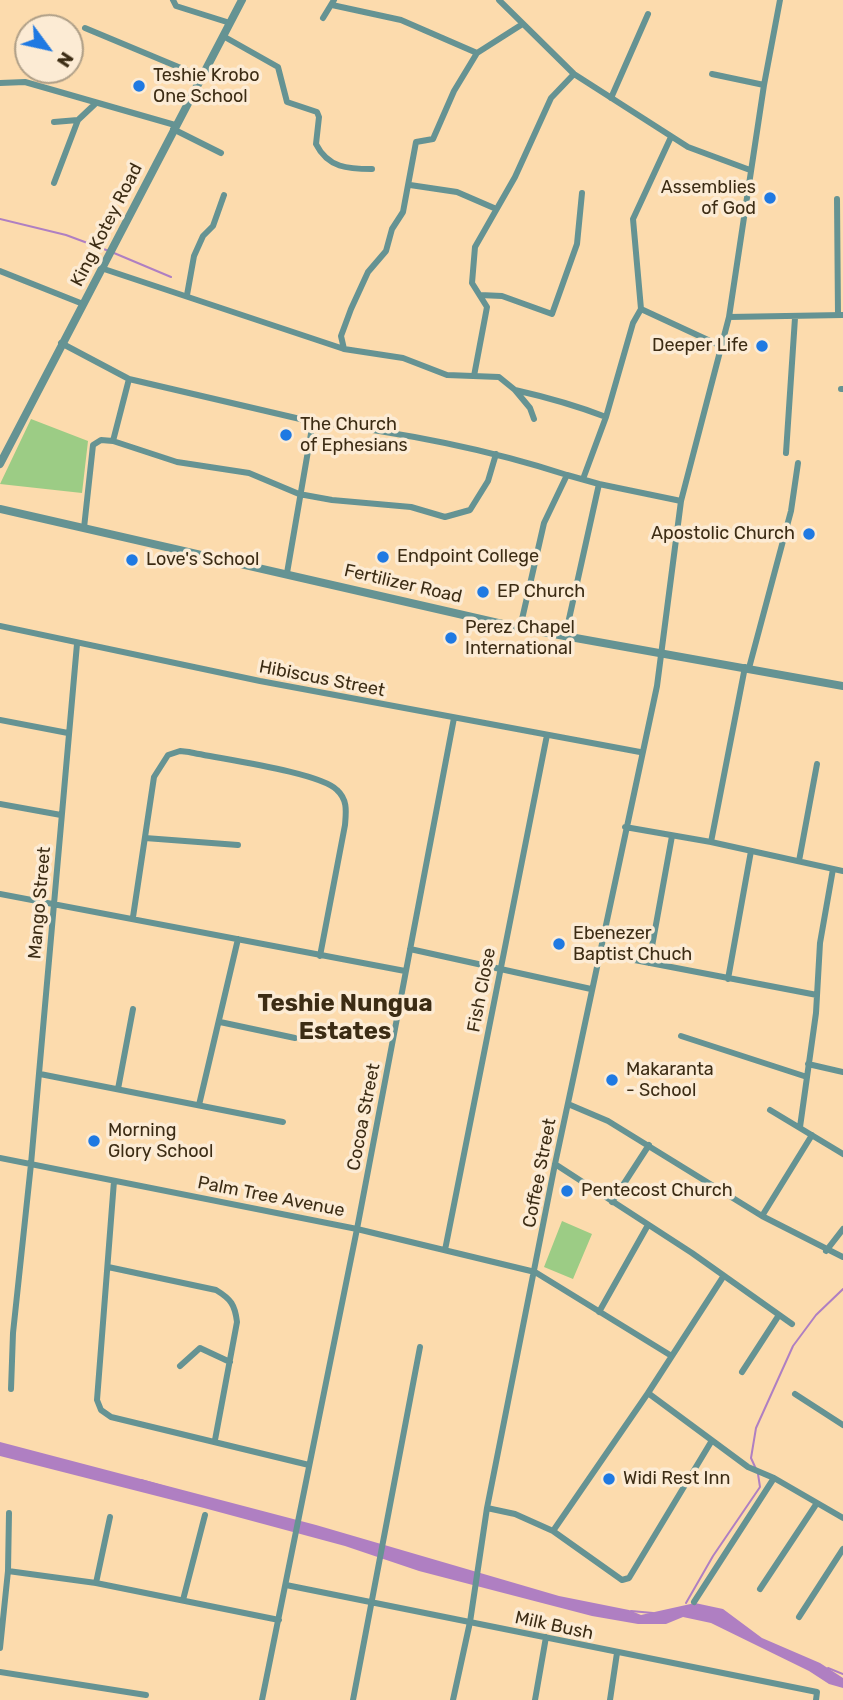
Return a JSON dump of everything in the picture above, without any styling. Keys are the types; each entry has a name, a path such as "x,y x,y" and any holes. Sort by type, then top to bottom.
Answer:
{"street":[{"path":"173,0 176,6 230,23"},
{"name":"King Kotey Road","path":"0,464 242,0"},
{"path":"499,0 574,74 671,137 750,170"},
{"name":"Coffee Street","path":"453,1700 470,1622 487,1508 555,1164 661,652 681,501 729,317 750,170 780,0"},
{"path":"323,18 333,2 401,20 477,53"},
{"path":"611,98 648,14"},
{"path":"344,349 341,336 351,309 368,272 386,251 392,229 403,212 410,186 416,142 433,139 454,91 477,53 521,24"},
{"path":"85,28 200,76"},
{"path":"223,36 278,67 287,102 317,112 319,117 316,144 331,163 352,169 372,169"},
{"path":"474,376 487,307 472,283 475,247 494,208 515,177 551,98 574,74"},
{"path":"712,74 764,85"},
{"path":"0,83 25,82 174,127 221,153"},
{"path":"54,183 78,120 95,104"},
{"path":"54,122 78,120"},
{"path":"583,479 606,417 633,323 641,309 633,219 671,137"},
{"path":"410,186 457,192 494,208"},
{"path":"480,295 502,296 552,314 577,244 582,192"},
{"path":"187,295 194,256 204,236 213,226 224,195"},
{"path":"729,317 795,318 840,315 837,200"},
{"path":"105,266 344,349 403,358 447,375 499,377 515,390 530,408 534,419"},
{"path":"0,271 83,304"},
{"path":"641,309 721,346"},
{"path":"786,453 795,318"},
{"path":"61,343 130,379 313,422 412,435 496,454 599,484 681,501"},
{"path":"113,441 130,379"},
{"path":"515,390 536,397 563,400 606,417"},
{"path":"287,573 313,422"},
{"path":"84,528 93,445 100,440 113,441 177,462 248,474 299,494 411,508 445,517 470,510 488,481 496,454"},
{"path":"711,842 747,667 790,511 798,463"},
{"path":"520,628 544,523 567,475"},
{"path":"565,637 599,484"},
{"name":"Fertilizer Road","path":"0,509 520,628 843,686"},
{"name":"Hibiscus Street","path":"0,626 77,644 640,752"},
{"name":"Mango Street","path":"11,1389 13,1333 40,1074 77,644"},
{"name":"Cocoa Street","path":"286,1585 454,718"},
{"path":"0,720 68,733"},
{"name":"Fish Close","path":"445,1250 547,735"},
{"path":"133,917 158,765 168,755 180,751 326,781 339,792 346,805 320,956"},
{"path":"799,861 817,764"},
{"path":"0,804 61,815"},
{"path":"625,827 711,842 843,871"},
{"path":"649,963 672,836"},
{"path":"145,838 237,845"},
{"path":"728,979 751,851"},
{"path":"800,1127 817,995 820,943 833,869"},
{"path":"0,894 133,917 405,971"},
{"path":"199,1105 238,939"},
{"path":"410,949 591,989"},
{"path":"598,953 817,995"},
{"path":"118,1089 133,1009"},
{"path":"220,1022 295,1038"},
{"path":"681,1036 807,1077"},
{"path":"808,1064 843,1072"},
{"path":"40,1074 283,1122"},
{"path":"568,1104 592,1113 649,1145 762,1216 826,1251 843,1257"},
{"path":"770,1110 843,1154"},
{"path":"762,1216 812,1135"},
{"path":"612,1202 649,1145"},
{"name":"Palm Tree Avenue","path":"0,1158 357,1229 535,1272 670,1355"},
{"path":"555,1164 792,1324"},
{"path":"114,1181 97,1400 101,1410 111,1417 215,1440 309,1465"},
{"path":"599,1312 648,1225"},
{"path":"826,1251 843,1229"},
{"path":"108,1267 216,1290 228,1297 235,1307 237,1322 215,1440"},
{"path":"553,1531 648,1393 670,1355 723,1277"},
{"path":"742,1372 779,1315"},
{"path":"353,1700 420,1347"},
{"path":"180,1366 200,1348 230,1362"},
{"path":"648,1393 748,1467 774,1478 843,1518"},
{"path":"795,1394 843,1425"},
{"path":"487,1508 515,1514 553,1531 626,1580 711,1442"},
{"path":"694,1601 774,1478"},
{"path":"760,1589 817,1503"},
{"path":"0,1648 8,1571 9,1513"},
{"path":"183,1600 205,1515"},
{"path":"96,1583 110,1517"},
{"path":"799,1616 843,1549"},
{"path":"8,1571 96,1583 279,1620"},
{"path":"262,1700 286,1585"},
{"name":"Milk Bush","path":"286,1585 546,1637 816,1696"},
{"path":"535,1700 546,1637"},
{"path":"610,1700 617,1654"},
{"path":"0,1672 146,1695"}],"green space":[{"path":"31,419 88,441 82,493 0,484"},
{"path":"562,1221 592,1234 573,1279 544,1267"}],"shaded area":[{"path":"0,1442 316,1525 559,1596 629,1610 641,1615 695,1603 723,1609 762,1638 820,1663 843,1678 843,1688 829,1684 809,1671 711,1623 683,1617 666,1624 638,1624 592,1616 419,1571 345,1546 0,1456"}],"waterway":[{"path":"0,219 66,235 109,251"},
{"path":"114,253 171,277"},
{"path":"756,1469 751,1458 756,1428 793,1346 816,1315 843,1289"},
{"path":"686,1603 713,1556 760,1487 758,1474"},
{"path":"141,1480 203,1498"},
{"path":"631,1611 653,1613"},
{"path":"828,1668 843,1674"}],"place":[{"name":"Teshie Krobo One School","path":"139,86"},
{"name":"Assemblies of God","path":"770,198"},
{"name":"Deeper Life","path":"762,346"},
{"name":"The Church of Ephesians","path":"286,435"},
{"name":"Apostolic Church","path":"809,534"},
{"name":"Endpoint College","path":"383,557"},
{"name":"Love's School","path":"132,560"},
{"name":"EP Church","path":"483,592"},
{"name":"Perez Chapel International","path":"451,638"},
{"name":"Ebenezer Baptist Chuch","path":"559,944"},
{"name":"Makaranta - School","path":"612,1080"},
{"name":"Morning Glory School","path":"94,1141"},
{"name":"Pentecost Church","path":"567,1191"},
{"name":"Widi Rest Inn","path":"609,1479"}],"district":[{"name":"Teshie Nungua Estates","path":"345,1018"}]}
